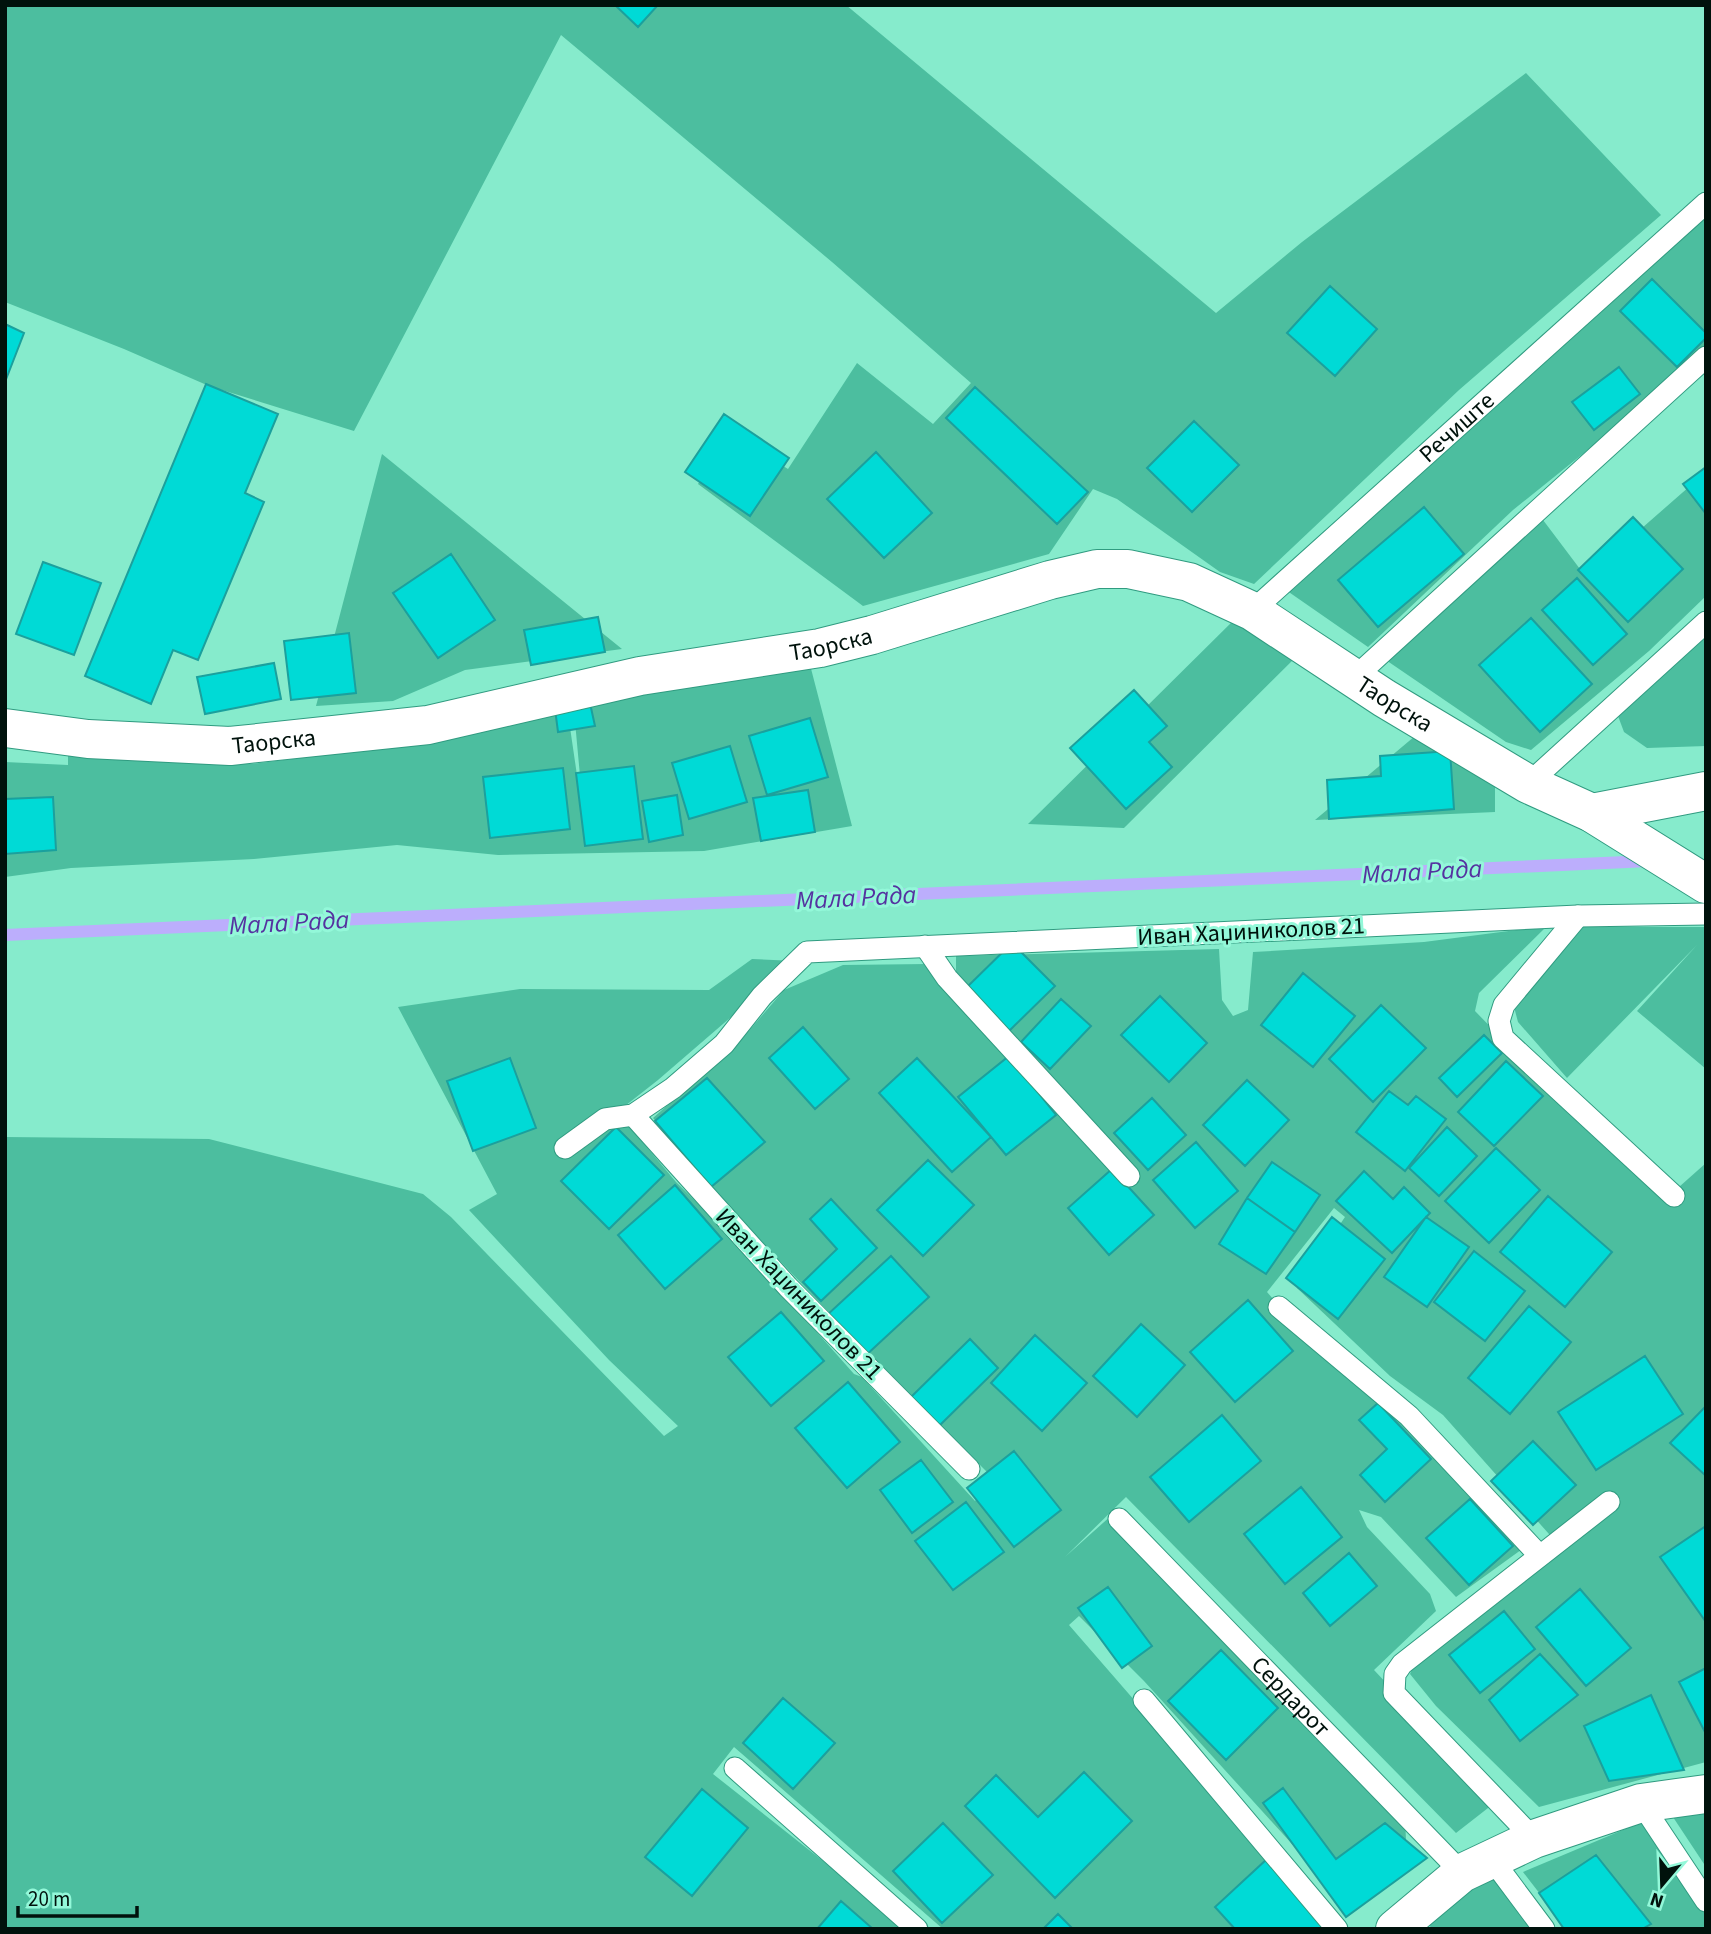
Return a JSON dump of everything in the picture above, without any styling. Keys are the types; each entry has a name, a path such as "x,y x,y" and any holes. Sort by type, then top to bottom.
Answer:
{"street":[{"name":"Таорска","path":"5,728 88,739 230,746 428,725 639,676 820,648 872,635 1049,580 1097,569 1128,569 1189,582 1252,611 1354,678 1528,784 1592,813 1706,884"},
{"path":"1592,813 1706,791"},
{"path":"1395,1929 1477,1865 1534,1839 1642,1803 1706,1794"}],"lane":[{"name":"Речиште","path":"1252,611 1706,203"},
{"path":"1354,678 1706,357"},
{"path":"1528,784 1706,622"},
{"name":"Иван Хаџиниколов 21","path":"565,1148 605,1119 633,1115 673,1088 724,1044 762,996 807,952 1578,916 1706,914"},
{"path":"1578,916 1504,1005 1499,1021 1503,1038 1674,1196"},
{"path":"925,946 947,978 1129,1175"},
{"name":"Иван Хаџиниколов 21","path":"633,1115 788,1287 969,1469"},
{"path":"1279,1307 1409,1416 1539,1555"},
{"path":"1534,1839 1394,1693 1395,1674 1402,1664 1609,1502"},
{"name":"Сердарот","path":"1119,1519 1544,1929"},
{"path":"1144,1700 1338,1929"},
{"path":"735,1768 917,1929"},
{"path":"1642,1803 1706,1901"}],"green space":[{"path":"5,5 846,5 1216,313 1302,242 1526,73 1661,215 1459,390 1254,584 1220,572 1117,499 1093,489 1049,554 863,606 698,484 728,432 788,469 857,363 933,424 971,383 832,262 561,35 354,431 209,386 5,302"},
{"path":"1706,214 1706,350 1657,394 1513,510 1368,647 1283,588"},
{"path":"382,454 622,649 465,670 393,701 316,706"},
{"path":"1706,472 1706,596 1649,651 1531,750 1506,742 1380,656 1540,516 1586,577"},
{"path":"1239,615 1299,654 1124,828 1028,824"},
{"path":"1706,628 1706,746 1647,748 1624,732 1618,716"},
{"path":"809,661 852,826 704,851 498,855 397,845 254,859 71,868 5,877 5,762 68,765 68,743 251,764 387,747 566,700 585,830 573,700"},
{"path":"1421,731 1495,782 1495,812 1315,820"},
{"path":"1547,926 1479,993 1475,1011 1512,1049 1679,1187 1706,1163 1706,1762 1539,1807 1436,1706 1410,1674 1417,1658 1557,1543 1443,1415 1390,1376 1297,1288 1345,1217 1334,1208 1267,1292 1320,1353 1369,1385 1525,1547 1456,1597 1381,1517 1359,1510 1367,1527 1430,1594 1436,1611 1374,1670 1497,1801 1456,1833 1126,1497 1065,1557 1113,1514 1405,1815 1406,1841 1421,1857 1352,1910 1144,1681 1079,1616 1069,1625 1333,1929 943,1929 734,1747 713,1774 909,1929 5,1929 5,1137 209,1139 423,1194 451,1217 664,1436 678,1426 609,1360 469,1210 497,1194 398,1007 520,989 709,990 752,959 796,961 658,1080 602,1124 619,1114 676,1182 739,1244 854,1374 862,1377 975,1501 995,1480 777,1258 653,1118 740,1041 784,990 843,965 927,964 1129,1186 1140,1175 956,973 956,956 1219,949 1222,1000 1233,1016 1248,1010 1253,952 1424,942"},
{"path":"1582,927 1706,927 1706,1069 1637,1011 1697,945 1567,1078 1518,1022 1513,1003"},
{"path":"1706,1804 1706,1867 1669,1811"},
{"path":"1649,1819 1706,1903 1706,1929 1567,1929 1523,1872"},
{"path":"1494,1873 1541,1929 1432,1929 1427,1922"}],"building":[{"path":"615,5 658,5 638,27"},
{"path":"1652,279 1706,333 1706,338 1677,367 1620,311"},
{"path":"1330,286 1377,329 1335,376 1287,333"},
{"path":"5,324 24,333 5,382"},
{"path":"1619,367 1640,394 1594,430 1572,402"},
{"path":"206,384 278,414 245,493 264,502 198,660 173,650 151,704 85,676"},
{"path":"975,387 1088,492 1057,524 946,418"},
{"path":"724,414 789,458 750,516 685,472"},
{"path":"1194,421 1239,465 1192,512 1147,468"},
{"path":"876,452 932,513 884,558 827,499"},
{"path":"1706,467 1706,514 1683,484"},
{"path":"1424,507 1464,554 1378,627 1338,580"},
{"path":"1633,517 1683,569 1628,622 1578,570"},
{"path":"451,554 495,620 438,658 393,593"},
{"path":"43,562 101,583 74,655 16,634"},
{"path":"1577,578 1627,634 1593,665 1542,610"},
{"path":"598,617 605,652 531,665 524,630"},
{"path":"1531,618 1592,684 1540,732 1479,665"},
{"path":"349,633 356,693 291,700 284,641"},
{"path":"274,663 281,699 205,714 197,677"},
{"path":"1134,690 1167,726 1149,742 1172,767 1126,809 1070,748"},
{"path":"588,694 595,726 558,732 554,701"},
{"path":"810,718 828,777 767,795 749,736"},
{"path":"730,746 747,802 689,819 672,763"},
{"path":"1450,751 1454,809 1329,819 1327,780 1381,776 1380,756"},
{"path":"634,766 643,839 585,846 576,773"},
{"path":"563,768 570,829 490,838 483,777"},
{"path":"808,790 815,832 761,841 753,798"},
{"path":"677,795 683,835 649,842 642,801"},
{"path":"53,797 56,850 5,854 5,799"},
{"path":"1012,943 1055,986 1008,1032 965,989"},
{"path":"1303,973 1355,1016 1313,1067 1261,1025"},
{"path":"1160,996 1207,1043 1169,1082 1121,1035"},
{"path":"1061,999 1091,1026 1050,1069 1021,1042"},
{"path":"1381,1005 1426,1048 1373,1102 1329,1059"},
{"path":"803,1027 849,1079 815,1109 769,1058"},
{"path":"1484,1035 1502,1053 1457,1097 1439,1078"},
{"path":"1009,1056 1056,1115 1006,1155 958,1097"},
{"path":"510,1058 536,1128 473,1151 447,1081"},
{"path":"917,1058 991,1137 952,1172 879,1093"},
{"path":"1506,1061 1543,1096 1494,1146 1458,1112"},
{"path":"707,1078 765,1142 711,1187 655,1121"},
{"path":"1247,1080 1289,1120 1245,1166 1203,1125"},
{"path":"1389,1091 1408,1105 1416,1096 1446,1119 1405,1171 1356,1132"},
{"path":"1152,1098 1186,1135 1148,1170 1114,1133"},
{"path":"616,1127 664,1175 609,1229 561,1181"},
{"path":"1447,1127 1477,1156 1439,1196 1409,1168"},
{"path":"1196,1142 1238,1191 1195,1228 1153,1180"},
{"path":"1496,1148 1540,1190 1489,1243 1445,1201"},
{"path":"928,1160 974,1205 923,1256 877,1210"},
{"path":"1272,1162 1320,1195 1295,1232 1247,1198"},
{"path":"1112,1169 1154,1215 1109,1255 1068,1208"},
{"path":"1364,1171 1393,1199 1404,1187 1430,1213 1392,1253 1336,1201"},
{"path":"675,1185 722,1239 665,1289 618,1235"},
{"path":"1548,1196 1612,1252 1565,1307 1500,1252"},
{"path":"1247,1198 1295,1232 1266,1274 1219,1244"},
{"path":"831,1199 877,1248 821,1301 803,1282 837,1249 810,1219"},
{"path":"1332,1217 1385,1259 1338,1319 1286,1278"},
{"path":"1426,1217 1469,1247 1427,1307 1384,1277"},
{"path":"1474,1251 1525,1291 1485,1341 1434,1302"},
{"path":"891,1256 929,1297 864,1357 826,1316"},
{"path":"1248,1300 1293,1351 1235,1402 1190,1352"},
{"path":"1529,1306 1571,1342 1510,1414 1468,1378"},
{"path":"781,1312 824,1361 771,1406 728,1357"},
{"path":"1141,1324 1185,1365 1137,1417 1093,1376"},
{"path":"1035,1335 1087,1383 1042,1431 991,1383"},
{"path":"970,1339 998,1368 939,1426 910,1398"},
{"path":"1645,1356 1683,1414 1596,1470 1558,1412"},
{"path":"848,1382 900,1442 847,1488 795,1428"},
{"path":"1378,1403 1431,1459 1385,1502 1360,1475 1387,1449 1359,1420"},
{"path":"1706,1406 1706,1476 1670,1443"},
{"path":"1222,1415 1261,1461 1189,1522 1150,1477"},
{"path":"1533,1441 1576,1485 1533,1525 1491,1481"},
{"path":"1014,1451 1061,1510 1014,1547 967,1488"},
{"path":"921,1460 953,1502 912,1533 880,1490"},
{"path":"1301,1487 1342,1537 1285,1584 1244,1534"},
{"path":"1470,1499 1513,1546 1469,1585 1426,1538"},
{"path":"966,1502 1004,1552 953,1590 915,1541"},
{"path":"1706,1526 1706,1622 1660,1557"},
{"path":"1349,1553 1377,1586 1330,1626 1303,1593"},
{"path":"1108,1587 1152,1646 1122,1668 1078,1608"},
{"path":"1580,1589 1631,1648 1586,1686 1536,1627"},
{"path":"1504,1611 1535,1649 1480,1693 1449,1655"},
{"path":"1221,1650 1278,1708 1226,1760 1168,1701"},
{"path":"1540,1654 1578,1695 1520,1741 1489,1700"},
{"path":"1706,1668 1706,1734 1679,1682"},
{"path":"1651,1695 1684,1770 1609,1781 1584,1726"},
{"path":"783,1698 835,1743 793,1789 743,1743"},
{"path":"1084,1772 1132,1821 1055,1898 965,1806 996,1775 1038,1817"},
{"path":"1283,1788 1336,1859 1385,1823 1427,1858 1346,1917 1263,1803"},
{"path":"702,1789 748,1828 692,1896 645,1857"},
{"path":"943,1823 993,1875 942,1923 893,1871"},
{"path":"1596,1855 1651,1924 1642,1929 1564,1929 1539,1893"},
{"path":"1267,1859 1327,1922 1319,1929 1235,1929 1215,1907"},
{"path":"841,1901 873,1929 817,1929"},
{"path":"1058,1914 1073,1929 1043,1929"}],"waterway":[{"name":"Мала Рада","path":"5,935 1649,861"}]}
